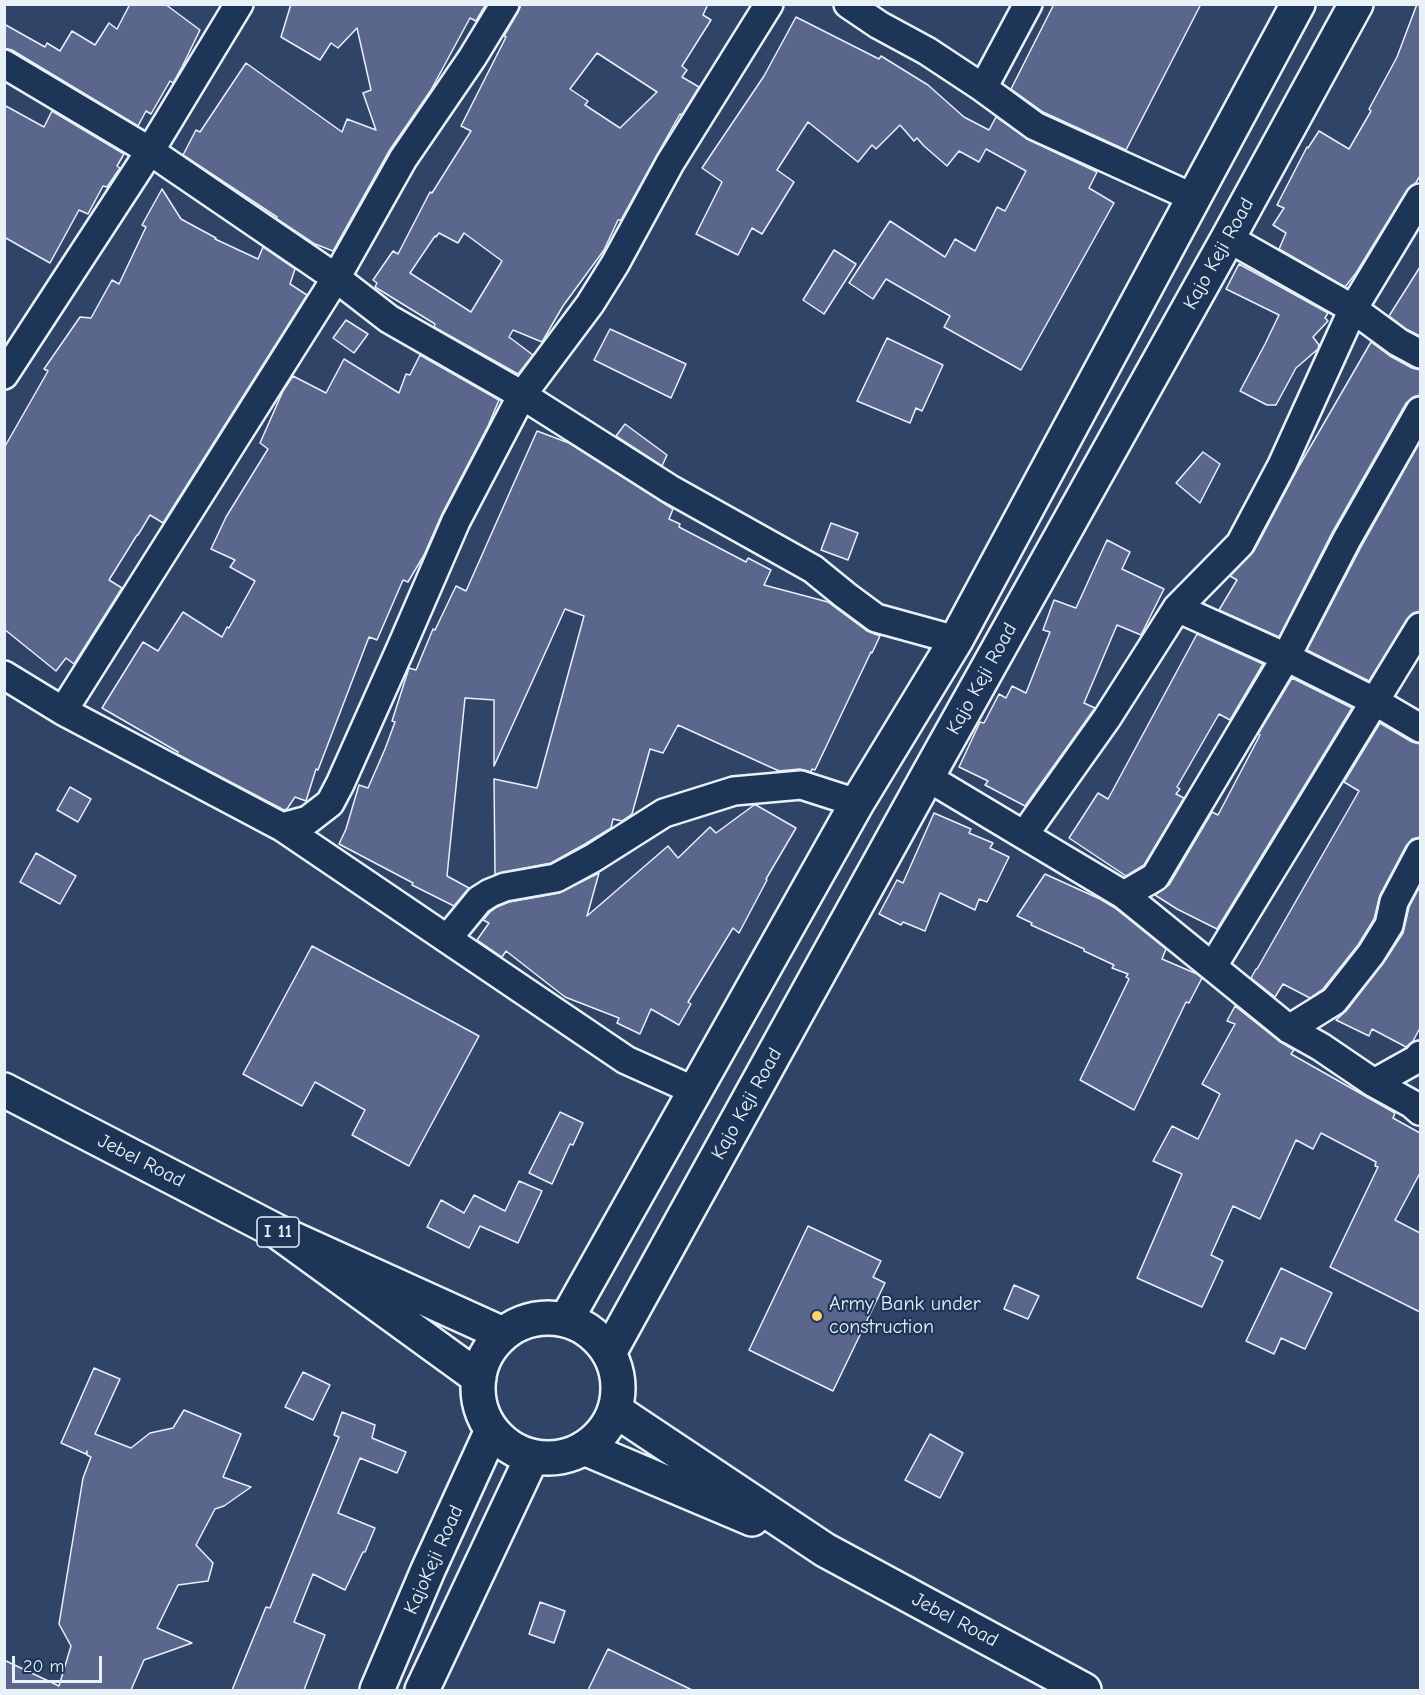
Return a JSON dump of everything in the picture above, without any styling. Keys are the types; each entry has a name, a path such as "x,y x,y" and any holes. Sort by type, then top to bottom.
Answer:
{"main road":[{"path":"566,1320 857,803 956,640 1298,4"},
{"name":"Kajo Keji Road","path":"609,1353 1356,4"},
{"name":"Jebel Road","path":"4,1090 278,1232 504,1334"},
{"name":"Jebel Road","path":"278,1232 479,1378"},
{"path":"549,1318 566,1320 583,1327 598,1338 609,1353 618,1381 615,1410 602,1432 584,1448 559,1457 532,1457 503,1442 492,1430 483,1414 478,1396 479,1378 492,1346 504,1334 518,1325 533,1320 549,1318"},
{"name":"Jebel Road","path":"615,1410 825,1550 1084,1690"},
{"name":"KajoKeji Road","path":"377,1690 428,1570 492,1430"},
{"name":"Jebel Road","path":"584,1448 825,1550"},
{"path":"422,1690 532,1457"}],"street":[{"path":"4,375 150,151 238,4"},
{"path":"63,711 336,278 403,159 505,4"},
{"path":"282,827 308,820 330,803 391,671 456,521 522,395 590,304 615,264 670,163 769,4"},
{"path":"848,4 879,25 927,51 1035,126 1194,198"},
{"path":"983,88 1028,4"},
{"path":"4,64 150,151 336,278 389,319 522,395 670,489 813,569 876,618 956,640"},
{"path":"1024,835 1107,718 1177,608 1240,544 1282,465 1353,309 1420,198"},
{"path":"1228,237 1353,309 1398,342 1420,354"},
{"path":"1124,895 1155,877 1286,657 1347,539 1420,411"},
{"path":"1177,608 1286,657 1376,702 1420,728"},
{"path":"1213,966 1420,627"},
{"path":"4,675 63,711 282,827 626,1060 694,1091"},
{"path":"927,777 1124,895 1289,1029 1420,1111"},
{"path":"447,939 479,900 490,893 505,887 556,878 593,858 664,813 734,791 801,785 857,803"},
{"path":"1289,1029 1334,1001 1371,954 1389,925 1394,902 1420,853"},
{"path":"1374,1083 1417,1059 1420,1055"}],"building":[{"path":"130,4 165,4 200,30 173,83 170,81 151,114 146,111 138,126 12,50 4,48 4,24 45,47 47,43 60,51 72,31 95,45 109,23 117,29"},
{"path":"291,4 486,4 476,21 470,18 431,90 389,151 333,251 315,244 183,155 196,130 200,132 246,63 342,132 347,119 376,130 363,93 371,90 357,28 338,48 331,43 320,60 281,37"},
{"path":"521,4 708,4 703,15 711,20 682,66 687,70 682,77 699,87 682,115 680,114 621,220 618,220 604,250 563,306 542,342 513,330 509,337 533,355 518,374 434,327 435,324 375,287 377,283 373,280 393,251 398,254 430,192 432,193 471,131 461,126","holes":["597,53 657,92 620,128 585,105 588,101 570,89","439,233 458,243 464,233 502,261 471,312 410,273"]},
{"path":"1054,4 1201,4 1126,150 1043,112 1011,89"},
{"path":"1417,4 1420,4 1420,176 1407,190 1345,287 1279,249 1286,233 1273,225 1284,208 1277,205 1307,147 1319,131 1349,149 1371,111 1369,109 1397,57"},
{"path":"796,17 879,59 881,56 928,85 964,117 989,130 996,117 1029,140 1097,172 1089,188 1114,203 1021,370 944,327 950,316 886,279 873,299 849,283 890,221 945,257 955,239 975,251 997,207 1005,211 1026,171 986,149 979,162 959,151 947,166 917,138 914,141 900,125 876,149 872,145 858,162 808,122 777,170 794,182 762,234 752,228 738,255 696,234 722,182 702,168 764,76"},
{"path":"4,105 44,127 52,111 124,154 117,166 120,168 107,187 103,186 88,214 79,210 50,263 4,237"},
{"path":"162,189 181,219 215,239 258,259 263,247 295,269 290,284 307,295 163,523 150,515 137,535 109,580 122,588 74,664 66,658 56,671 4,629 4,448 48,371 44,369 80,317 91,318 112,280 119,284 146,227 142,225"},
{"path":"834,250 856,264 824,314 803,300"},
{"path":"1239,264 1328,313 1325,318 1328,321 1313,337 1319,345 1318,349 1296,368 1276,405 1267,405 1240,391 1279,315 1226,289"},
{"path":"1420,267 1420,336 1389,316"},
{"path":"346,320 368,334 354,353 333,338"},
{"path":"610,329 686,364 671,398 594,360"},
{"path":"887,338 943,365 922,411 916,408 910,423 857,401"},
{"path":"1371,342 1390,356 1420,370 1420,395 1406,403 1333,531 1279,637 1219,610 1237,580 1230,576 1254,551 1298,468"},
{"path":"420,355 499,400 424,555 408,582 403,580 377,640 369,637 318,770 316,769 306,801 295,797 284,810 177,754 178,752 102,708 143,642 158,651 183,612 222,637 227,627 229,628 255,581 230,567 235,560 211,549 226,517 268,449 260,443 283,391 293,376 326,393 344,359 399,393 406,374 410,375"},
{"path":"625,424 667,455 662,466 616,436"},
{"path":"537,431 569,443 673,509 669,519 680,524 679,527 746,562 748,558 771,570 764,585 828,602 867,631 880,636 815,770 812,769 811,772 800,769 779,771 678,725 663,753 650,749 632,814 622,821 613,819 611,828 551,863 495,874 494,779 537,788 584,616 565,609 494,766 494,700 465,698 447,876 469,888 454,906 339,844 346,829 359,785 368,788 385,749 395,722 392,721 409,668 416,670 433,629 435,630 456,586 466,591"},
{"path":"1420,442 1420,611 1413,613 1407,619 1369,681 1307,650"},
{"path":"1203,452 1220,464 1200,503 1176,483"},
{"path":"831,523 858,533 848,560 821,550"},
{"path":"1107,540 1130,552 1122,569 1164,589 1141,635 1117,625 1084,703 1095,708 1025,806 985,785 988,781 959,767 980,722 984,723 999,694 1006,698 1012,686 1026,693 1050,632 1043,630 1054,600 1076,608"},
{"path":"1197,634 1263,664 1230,720 1219,714 1177,787 1180,789 1176,794 1184,798 1144,865 1126,876 1069,838 1098,793 1108,799"},
{"path":"1292,678 1352,708 1217,929 1155,895 1169,885 1212,812 1218,815 1260,735 1258,734"},
{"path":"1380,723 1412,742 1420,744 1420,837 1412,839 1406,846 1380,895 1374,919 1358,945 1323,989 1310,998 1283,984 1275,997 1251,978 1359,791 1344,782"},
{"path":"70,787 91,799 78,822 57,810"},
{"path":"754,805 796,828 766,879 739,933 733,928 688,1002 691,1004 679,1025 651,1009 640,1034 617,1023 619,1018 565,997 506,951 502,957 477,940 489,923 483,920 497,907 509,902 559,893 599,873 587,916 668,846 678,858 710,827 716,833"},
{"path":"934,813 971,829 969,833 993,843 990,848 1009,857 987,902 979,899 975,910 940,893 925,931 903,922 901,925 879,914 897,880 903,883"},
{"path":"36,853 76,876 60,904 20,882"},
{"path":"1045,874 1115,908 1166,949 1162,959 1202,978 1189,1003 1186,1002 1134,1110 1080,1080 1129,979 1126,977 1128,974 1112,968 1114,965 1017,916"},
{"path":"1420,886 1420,1028 1413,1041 1406,1047 1372,1029 1369,1036 1336,1020 1346,1011 1384,962 1403,933 1409,907"},
{"path":"312,946 479,1036 409,1166 352,1135 365,1110 315,1082 302,1106 243,1074"},
{"path":"1235,1006 1294,1050 1291,1054 1395,1113 1393,1118 1420,1133 1420,1173 1395,1220 1420,1233 1420,1312 1330,1267 1378,1167 1375,1166 1376,1162 1321,1133 1313,1149 1296,1140 1260,1219 1233,1206 1211,1255 1223,1261 1202,1307 1137,1278 1182,1174 1153,1161 1172,1126 1198,1139 1220,1094 1202,1084 1235,1024 1227,1021"},
{"path":"560,1112 583,1123 573,1145 570,1144 552,1184 529,1173"},
{"path":"519,1181 542,1191 518,1243 480,1226 469,1248 427,1227 441,1200 464,1213 474,1195 505,1211"},
{"name":"Army Bank under construction","path":"808,1226 881,1261 873,1277 885,1283 833,1391 749,1350"},
{"path":"1281,1268 1332,1293 1305,1349 1281,1338 1274,1354 1246,1341"},
{"path":"1014,1285 1039,1296 1028,1319 1004,1309"},
{"path":"94,1368 120,1379 95,1434 131,1448 150,1433 173,1428 184,1410 241,1434 223,1477 251,1487 224,1506 215,1509 196,1545 213,1563 208,1581 178,1585 157,1628 192,1643 144,1660 131,1690 4,1690 4,1660 59,1686 71,1646 59,1624 83,1478 91,1457 87,1455 87,1451 86,1454 61,1443"},
{"path":"303,1372 330,1385 313,1420 285,1407"},
{"path":"342,1412 375,1425 372,1438 406,1452 397,1473 360,1458 338,1513 375,1528 345,1590 313,1574 294,1622 325,1635 304,1690 232,1690 266,1607 270,1608 339,1437 334,1435"},
{"path":"930,1434 963,1453 940,1498 905,1480"},
{"path":"540,1602 565,1611 554,1643 529,1634"},
{"path":"608,1649 692,1690 588,1690"}],"place":[{"name":"Army Bank under construction","path":"817,1316"}]}
